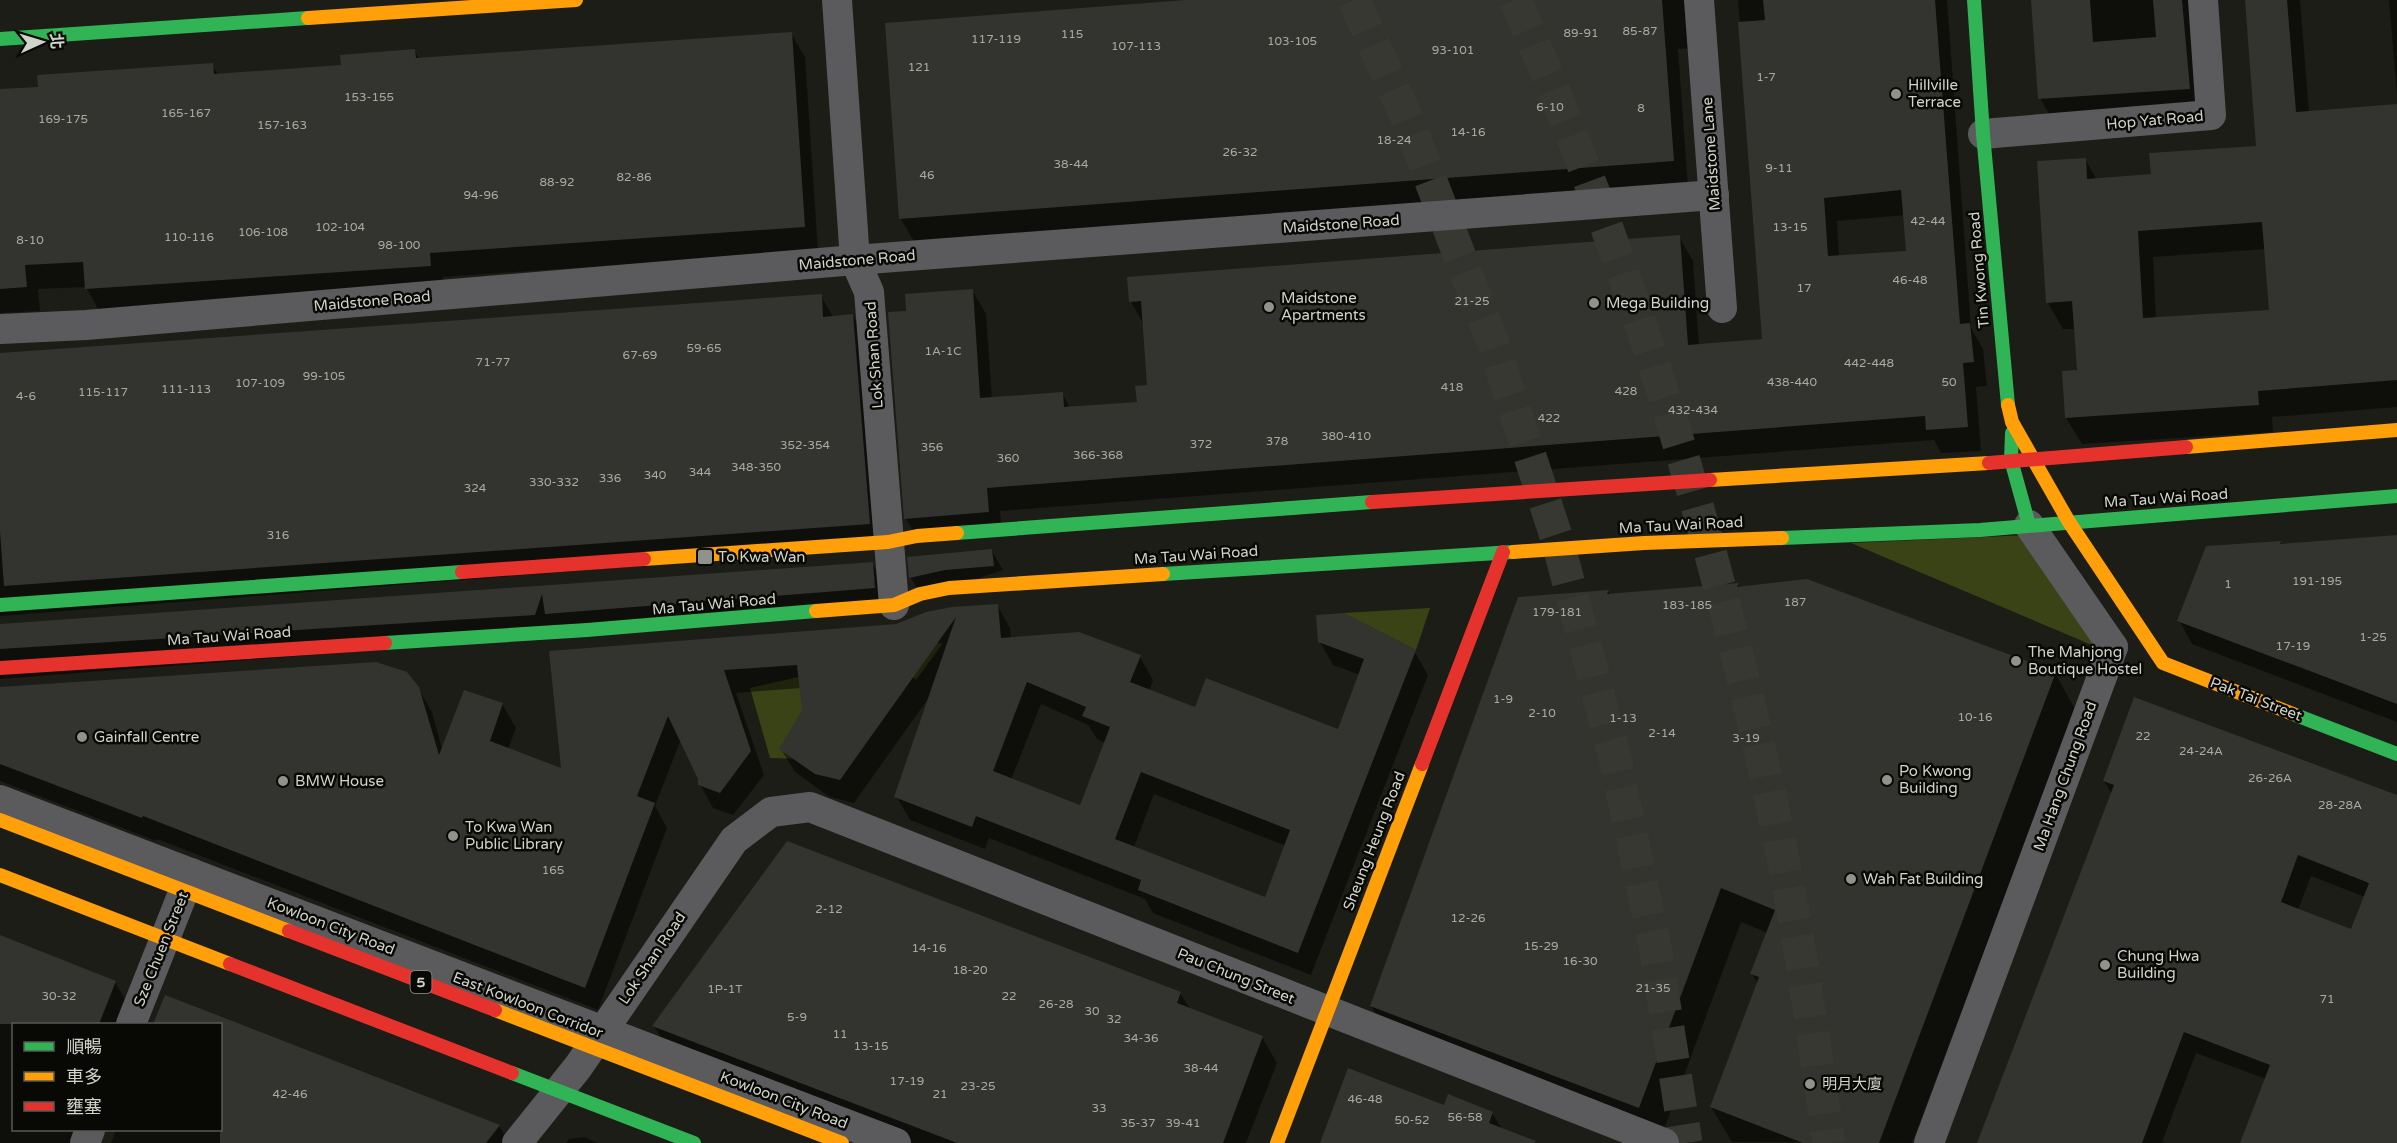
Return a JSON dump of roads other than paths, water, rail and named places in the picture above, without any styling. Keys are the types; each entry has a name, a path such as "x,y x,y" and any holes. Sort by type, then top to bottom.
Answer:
{"main road":[{"path":"0,39 576,0"},
{"name":"Tin Kwong Road","path":"1974,0 1983,134 2007,402 2012,422 2069,522"},
{"path":"2012,422 2011,460 2029,525"},
{"path":"0,604 888,542 917,536 1488,493 1912,468 2397,430"},
{"name":"Ma Tau Wai Road","path":"0,668 587,630 894,605 920,594 949,588 1644,543 1980,530 2397,496"},
{"path":"2069,522 2163,663"},
{"name":"Sheung Heung Road","path":"1277,1143 1503,552"},
{"name":"Pak Tai Street","path":"2163,663 2397,754"},
{"name":"East Kowloon Corridor","path":"0,820 842,1143"},
{"path":"0,875 694,1143"}],"street":[{"name":"Lok Shan Road","path":"837,0 855,260 869,292 894,605"},
{"name":"Maidstone Lane","path":"1699,0 1722,308"},
{"name":"Hop Yat Road","path":"1983,134 2211,115 2203,0"},
{"name":"Maidstone Road","path":"0,329 86,325 855,260 1714,195"},
{"path":"2029,525 2113,647"},
{"name":"Pak Tai Street","path":"2113,647 2163,663"},
{"name":"Ma Hang Chung Road","path":"1929,1143 2113,647"},
{"name":"Kowloon City Road","path":"0,800 896,1143"},
{"name":"Lok Shan Road","path":"517,1143 603,1030 734,840 771,812 810,807"},
{"name":"Pau Chung Street","path":"810,807 1664,1143"},
{"name":"Sze Chuen Street","path":"131,1023 191,873"},
{"path":"0,889 665,1143"}],"tunnel":[{"path":"1354,0 1406,116 1493,343 1557,539 1614,754 1655,946 1686,1143"},
{"path":"1515,0 1557,98 1632,300 1666,402 1726,610 1752,715 1783,859 1798,940 1829,1143"}],"place":[{"name":"Hillville Terrace","path":"1896,94"},
{"name":"Mega Building","path":"1594,303"},
{"name":"Maidstone Apartments","path":"1269,307"},
{"name":"To Kwa Wan","path":"705,557"},
{"name":"The Mahjong Boutique Hostel","path":"2016,661"},
{"name":"Gainfall Centre","path":"82,737"},
{"name":"Po Kwong Building","path":"1887,780"},
{"name":"BMW House","path":"283,781"},
{"name":"To Kwa Wan Public Library","path":"453,836"},
{"name":"Wah Fat Building","path":"1851,879"},
{"name":"Chung Hwa Building","path":"2105,965"},
{"name":"明月大廈","path":"1810,1084"}]}
